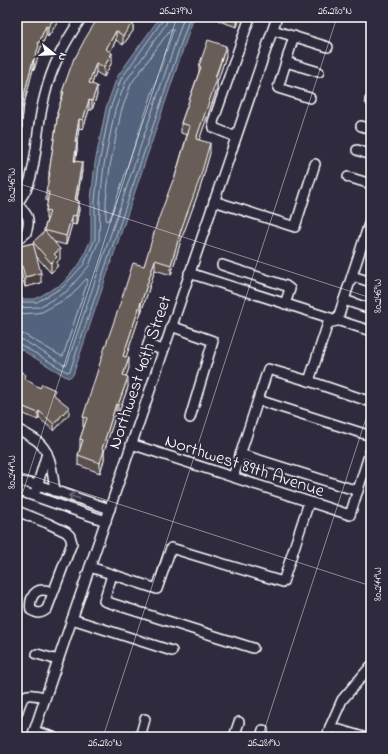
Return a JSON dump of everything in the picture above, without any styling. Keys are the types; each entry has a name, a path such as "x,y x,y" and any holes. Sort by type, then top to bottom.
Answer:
{"street":[{"path":"17,238 20,238 26,233 29,220 26,212 17,204 29,183 33,171 40,117 45,94 58,55 82,17"},
{"path":"236,136 214,128 213,122 250,17"},
{"name":"Northwest 40th Street","path":"33,734 277,17"},
{"path":"272,30 328,47"},
{"path":"294,36 278,88 310,98"},
{"path":"286,62 319,72"},
{"path":"361,126 371,129"},
{"path":"357,150 371,155"},
{"path":"214,201 295,227 315,164"},
{"path":"348,177 371,184"},
{"path":"337,321 371,218"},
{"path":"222,265 286,286 290,289 285,304"},
{"path":"189,273 371,332"},
{"path":"352,276 371,282"},
{"path":"344,300 371,309"},
{"path":"309,382 328,323 337,321"},
{"path":"171,326 213,341 190,418"},
{"path":"144,356 152,331"},
{"path":"148,345 163,350"},
{"path":"233,477 268,369 371,402"},
{"path":"258,400 371,436"},
{"path":"17,429 36,439 44,447 52,468 55,491"},
{"name":"Northwest 89th Avenue","path":"131,444 350,515 358,491"},
{"path":"240,454 358,491 371,449"},
{"path":"35,496 47,453"},
{"path":"17,482 38,485 110,509"},
{"path":"17,490 106,521"},
{"path":"90,568 157,590 170,548 283,582 309,502"},
{"path":"17,512 47,523 66,532 70,536 72,543 53,593"},
{"path":"112,575 104,601 253,648"},
{"path":"72,619 172,651"},
{"path":"37,654 58,660"},
{"path":"327,737 342,700 371,666"},
{"path":"17,714 24,696 29,694 45,697"},
{"path":"140,737 145,720"},
{"path":"234,737 239,722"},
{"path":"330,727 363,737"},
{"path":"33,734 53,737"}],"water":[{"path":"160,17 194,17 73,375 68,378 17,347 17,299 35,299 62,284 81,262 91,239 91,200 95,163 106,108 117,77"}],"building":[{"path":"21,17 55,17 48,27 46,26 38,44 39,45 33,60 24,95 22,118 17,138 17,26"},
{"path":"100,17 132,17 130,20 133,22 123,36 116,31 106,49 112,53 104,67 96,63 89,83 97,86 92,101 89,100 83,120 79,119 75,142 77,142 74,161 82,162 75,200 79,201 76,216 72,215 66,236 44,230 50,211 46,210 49,192 46,192 50,173 57,113 64,92 62,92 74,58 96,21 97,22"},
{"path":"208,40 226,46 215,78 217,79 196,139 210,143 171,265 155,260 123,356 129,358 123,375 128,377 118,405 116,404 102,449 104,450 100,463 78,455 83,440 80,439 87,418 83,417 133,263 144,266 157,223 174,180 190,126 181,123 201,67 199,66"},
{"path":"45,231 60,249 54,254 57,257 51,263 33,242"},
{"path":"33,243 41,273 25,277 17,247"},
{"path":"17,369 26,375 24,378 40,388 42,384 55,390 53,394 69,407 54,424 39,411 38,413 17,402"}]}
